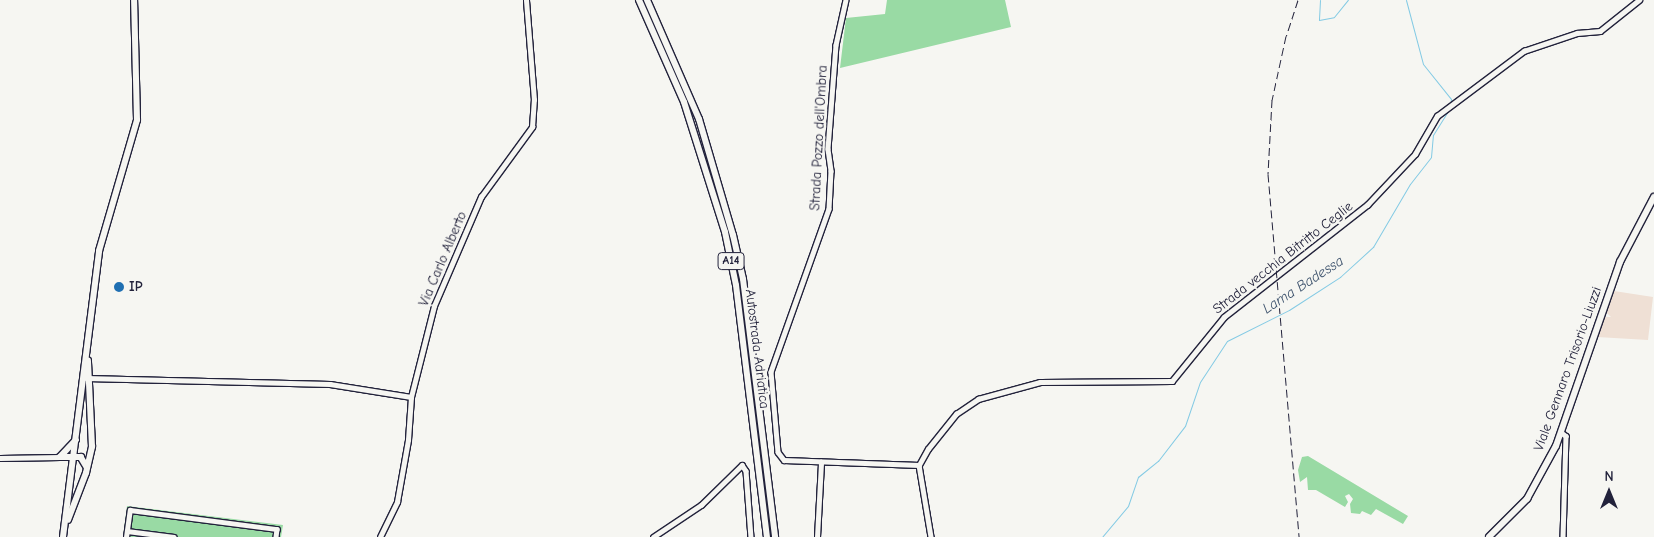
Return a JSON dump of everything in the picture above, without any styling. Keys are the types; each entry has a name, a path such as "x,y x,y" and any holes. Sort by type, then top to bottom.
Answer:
{"highway":[{"name":"Autostrada Adriatica","path":"638,0 684,102 725,232 736,285 767,537"},
{"name":"Autostrada Adriatica","path":"647,0 699,119 733,235 743,279 775,537"}],"main road":[{"path":"65,526 88,467 93,428 86,355 99,251 131,150 137,120 139,88 134,0"},
{"name":"Viale Gennaro Trisorio-Liuzzi","path":"1489,537 1527,499 1562,433 1610,287 1628,244 1654,196"},
{"path":"63,537 87,378"},
{"path":"60,457 77,438"},
{"path":"60,457 82,457 88,467"},
{"path":"60,457 74,463"}],"street":[{"name":"Via Carlo Alberto","path":"380,537 397,502 408,440 411,396 434,306 448,269 481,197 532,127 534,100 526,0"},
{"name":"Strada Pozzo dell'Ombra","path":"846,0 836,45 828,148 831,171 829,208 778,346 770,379 781,457 821,462 919,465"},
{"name":"Strada vecchia Bitritto Ceglie","path":"919,465 928,449 956,414 978,399 1040,382 1172,381 1224,317 1368,205 1415,154 1437,116 1524,51 1577,32 1600,31 1638,0"},
{"path":"87,378 330,384 411,396"},
{"path":"1562,433 1566,436 1563,537"},
{"path":"0,458 60,457"},
{"path":"816,537 821,462"},
{"path":"653,537 701,506 742,465 746,471 751,537"},
{"path":"919,465 931,537"},
{"path":"174,537 127,534 130,510 277,529 276,537"}],"shaded area":[{"path":"1614,291 1653,297 1648,340 1597,337 1603,317 1611,317 1606,312"}],"green space":[{"path":"887,0 1005,0 1011,27 840,68 846,18 885,14"},
{"path":"1308,456 1408,516 1403,524 1376,509 1371,515 1362,511 1360,514 1351,513 1350,504 1353,499 1349,494 1345,496 1348,502 1345,507 1316,490 1308,490 1307,477 1300,482 1298,470 1302,457"},
{"path":"127,506 283,525 281,537 123,537"}],"waterway":[{"name":"Lama Badessa","path":"1320,0 1319,20 1334,17 1348,0"},
{"name":"Lama Badessa","path":"1406,0 1423,64 1451,99 1450,105"},
{"name":"Lama Badessa","path":"1102,537 1128,506 1138,477 1158,461 1185,426 1200,382 1227,341 1289,310 1340,277 1373,247 1410,184 1431,157 1433,135 1449,109"}],"railway":[{"path":"1298,0 1286,36 1272,100 1268,174 1299,537"}],"place":[{"name":"IP","path":"119,287"}]}
